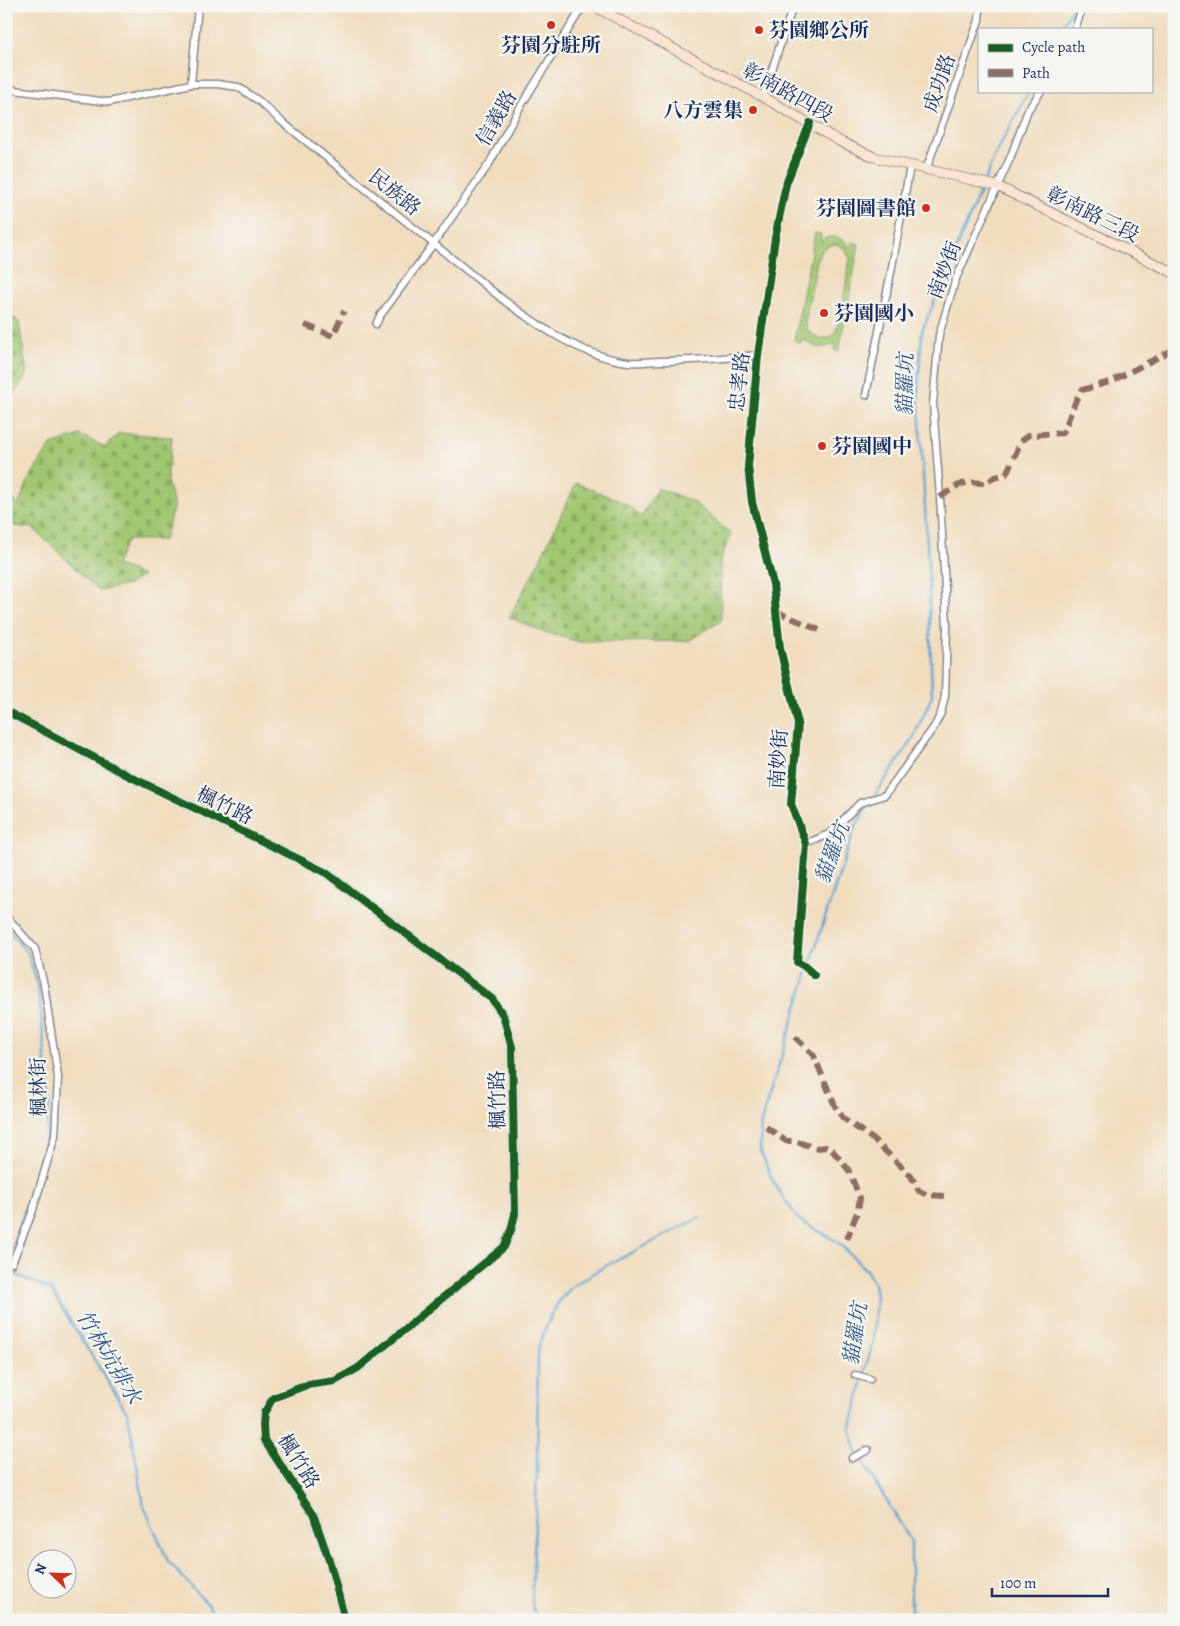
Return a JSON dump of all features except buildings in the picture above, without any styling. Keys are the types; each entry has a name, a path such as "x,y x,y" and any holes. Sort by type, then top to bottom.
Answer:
{"street":[{"path":"191,84 198,6"},
{"name":"信義路","path":"376,324 489,164 519,109 582,6"},
{"name":"彰南路四段","path":"594,6 842,142 874,157 974,181"},
{"path":"763,97 793,6"},
{"name":"成功路","path":"926,170 979,20 980,6"},
{"path":"1075,28 1083,6"},
{"name":"民族路","path":"6,88 109,102 191,84 217,84 238,87 259,101 506,302 533,322 579,347 628,362 758,355"},
{"name":"南妙街","path":"806,844 829,834 860,803 885,795 934,727 941,713 945,696 947,626 940,497 933,418 935,364 939,335 954,282 997,186 1028,110 1040,92"},
{"name":"忠孝路","path":"780,648 773,584 752,502 748,466 751,412 775,238 786,184 810,123"},
{"path":"866,396 910,166"},
{"name":"彰南路三段","path":"974,181 997,186 1174,273"},
{"name":"南妙街","path":"780,648 798,724 791,804 806,844 797,962 814,975"},
{"name":"楓竹路","path":"6,711 131,777 325,872 492,999 503,1015 512,1047 515,1214 512,1230 504,1247 358,1368 335,1380 307,1385 273,1398 264,1413 264,1440 313,1514 330,1563 345,1620"},
{"name":"楓林街","path":"6,916 35,949 44,985 58,1077 55,1136 32,1213 9,1262"},
{"path":"855,1375 870,1379"},
{"path":"852,1458 868,1450"}],"green space":[{"path":"815,233 821,234 821,242 825,238 837,237 846,242 851,248 852,242 859,244 839,351 834,350 836,343 826,347 818,347 803,338 801,343 794,340","holes":["835,244 843,247 850,258 837,327 831,336 818,339 808,330 805,322 818,256 825,247"]},
{"path":"6,311 19,322 27,375 6,405"},
{"path":"119,433 172,437 167,481 174,506 164,540 127,540 116,565 143,576 128,585 99,591 33,528 6,525 6,490 18,506 30,477 51,445 80,435 105,447"},
{"path":"576,483 627,504 641,517 658,488 694,502 731,534 720,560 721,621 688,641 580,642 543,632 509,617 533,574"}],"waterway":[{"name":"貓羅坑","path":"1062,28 1073,6"},
{"name":"貓羅坑","path":"873,797 913,739 932,696 928,560 918,389 922,331 996,153 1028,92"},
{"name":"貓羅坑","path":"870,802 855,827 820,933 761,1122 760,1150 775,1185 799,1220 838,1242 867,1271 874,1284 876,1297 873,1341 850,1429 857,1452 911,1541 911,1611 914,1620"},
{"name":"竹林坑排水","path":"6,929 28,953 38,986 50,1103 43,1153 6,1267"},
{"path":"536,1620 532,1602 537,1474 538,1347 552,1313 560,1300 573,1286 602,1268 701,1217"},
{"name":"竹林坑排水","path":"6,1270 51,1290 128,1414 144,1506 168,1561 210,1607 214,1620"}],"marked path":[{"path":"305,325 333,336 344,311"},
{"path":"940,497 957,486 968,482 986,483 995,477 1006,474 1022,440 1029,435 1063,433 1082,390 1110,382 1174,349"},
{"path":"775,611 824,632"},
{"path":"795,1037 814,1056 835,1106 843,1118 874,1140 911,1176 919,1191 928,1195 945,1196"},
{"path":"766,1127 786,1141 794,1141 817,1148 826,1147 832,1150 848,1169 860,1198 858,1210 847,1239"}],"cycle path":[{"path":"810,123 786,184 775,238 758,355 748,466 752,502 773,584 780,648 798,724 791,804 806,844 797,962 814,975"},
{"path":"6,711 131,777 325,872 492,999 503,1015 512,1047 515,1214 504,1247 358,1368 335,1381 307,1385 273,1398 264,1413 264,1440 313,1514 330,1563 345,1620"}],"place":[{"name":"芬園分駐所","path":"551,25"},
{"name":"芬園鄉公所","path":"759,30"},
{"name":"八方雲集","path":"753,110"},
{"name":"芬園圖書館","path":"926,208"},
{"name":"芬園國小","path":"824,313"},
{"name":"芬園國中","path":"822,446"}]}
